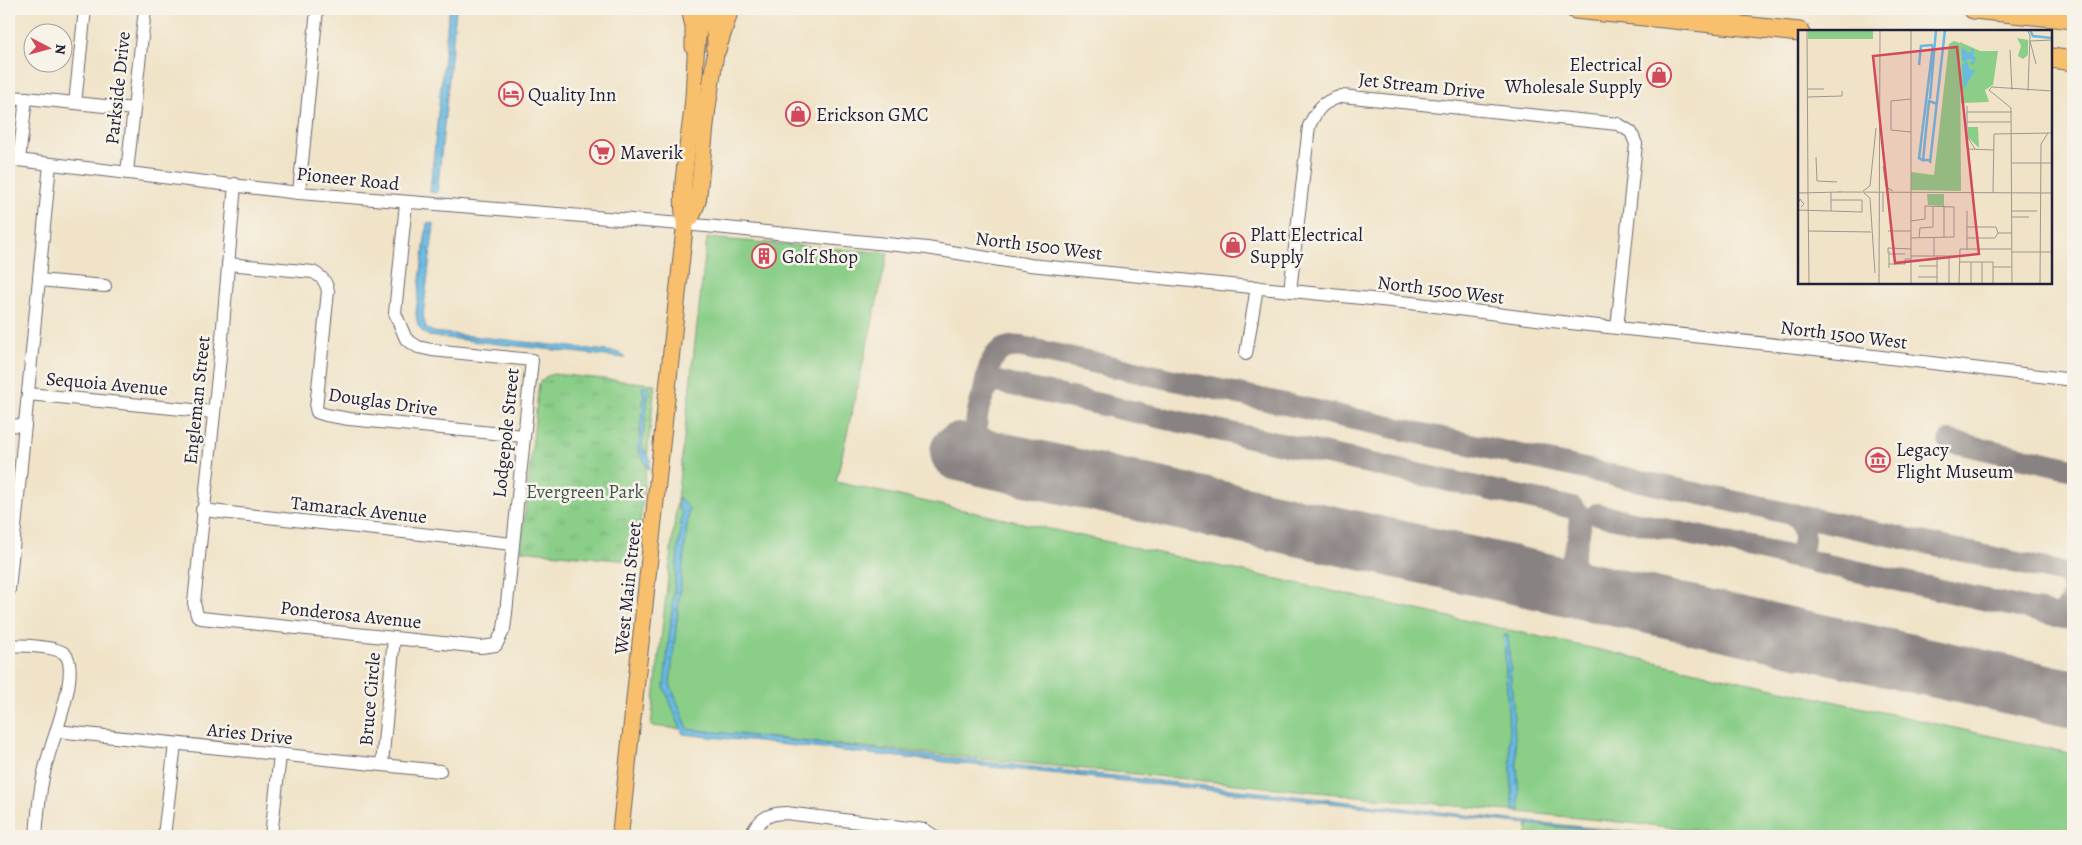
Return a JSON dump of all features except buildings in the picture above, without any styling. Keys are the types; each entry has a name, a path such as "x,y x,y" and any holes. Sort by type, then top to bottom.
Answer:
{"highway":[{"path":"691,9 695,26 695,47"},
{"path":"716,50 728,9"},
{"path":"1575,9 1798,32"},
{"path":"1973,9 2073,19"},
{"path":"2052,58 2073,61"}],"main road":[{"name":"West Main Street","path":"620,836 685,224 682,204 693,104 695,47 705,9"},
{"name":"West Main Street","path":"685,224 692,216 698,200 707,111 716,50 713,9"}],"street":[{"path":"75,103 85,9"},
{"name":"Parkside Drive","path":"127,172 145,9"},
{"path":"300,193 317,9"},
{"name":"Jet Stream Drive","path":"1290,291 1309,126 1316,112 1326,100 1342,96 1618,124 1631,132 1636,144 1617,328"},
{"path":"9,97 134,109"},
{"path":"14,160 26,98"},
{"name":"Pioneer Road","path":"14,160 300,193 685,224"},
{"path":"9,590 11,538 25,426 50,164"},
{"name":"Engleman Street","path":"201,618 195,610 194,603 235,184"},
{"name":"Lodgepole Street","path":"406,203 396,313 406,340 418,347 432,350 532,360 504,629 500,649"},
{"name":"North 1500 West","path":"685,224 919,247 1030,265 1411,303 2073,380"},
{"name":"Douglas Drive","path":"228,264 313,272 322,277 328,291 317,412 349,419 524,436"},
{"path":"39,280 105,286"},
{"path":"1246,354 1257,287"},
{"name":"Sequoia Avenue","path":"28,394 213,412"},
{"path":"9,424 25,426"},
{"name":"Tamarack Avenue","path":"202,510 512,544"},
{"name":"Ponderosa Avenue","path":"201,618 500,649"},
{"name":"Bruce Circle","path":"382,764 394,638"},
{"path":"9,646 23,645 59,650 65,654 68,660 70,673 57,731 47,760 36,836"},
{"name":"Aries Drive","path":"57,731 440,770"},
{"path":"164,836 175,744"},
{"path":"271,836 280,755"},
{"path":"750,836 757,823 763,818 786,813 925,830 934,836"}],"green space":[{"path":"707,238 888,253 836,482 2073,754 2073,836 1760,836 651,726"},
{"name":"Evergreen Park","path":"553,374 655,384 636,562 521,550 539,383 545,377"},
{"path":"1528,822 1683,836 1527,836"}],"water":[{"path":"449,9 456,9 437,193 430,192"},
{"path":"427,223 434,224 423,315 426,328 433,332 607,351 620,353 625,358 429,336 423,332 419,327 416,313"},
{"path":"642,387 649,387 642,446 650,459 649,470 638,448 644,396"},
{"path":"679,497 689,508 670,684 688,729 1647,835 1640,836 683,734 664,687 682,513 678,508"},
{"path":"1504,635 1508,635 1520,810 1513,810"}],"taxiway":[{"path":"983,395 992,360 1003,349 1022,347 2073,575"},
{"path":"992,459 983,451 978,443 976,425 982,397 992,384 998,382 1573,508 1579,514 1580,522 1574,553 1569,567 1561,576 1541,581"},
{"path":"1949,441 2073,469"},
{"path":"1597,514 2073,619"},
{"path":"1790,556 1797,554 1801,549 1804,538 1801,525 1794,514"},
{"path":"1573,559 1574,570 1578,580 1596,593"},
{"path":"2057,616 2067,608 2072,597 2072,585 2066,574"}],"runway":[{"path":"959,452 2073,699"}],"place":[{"name":"Electrical Wholesale Supply","path":"1659,75"},
{"name":"Quality Inn","path":"511,94"},
{"name":"Erickson GMC","path":"798,114"},
{"name":"Maverik","path":"602,152"},
{"name":"Platt Electrical Supply","path":"1233,245"},
{"name":"Golf Shop","path":"764,256"},
{"name":"Legacy Flight Museum","path":"1878,460"}]}
